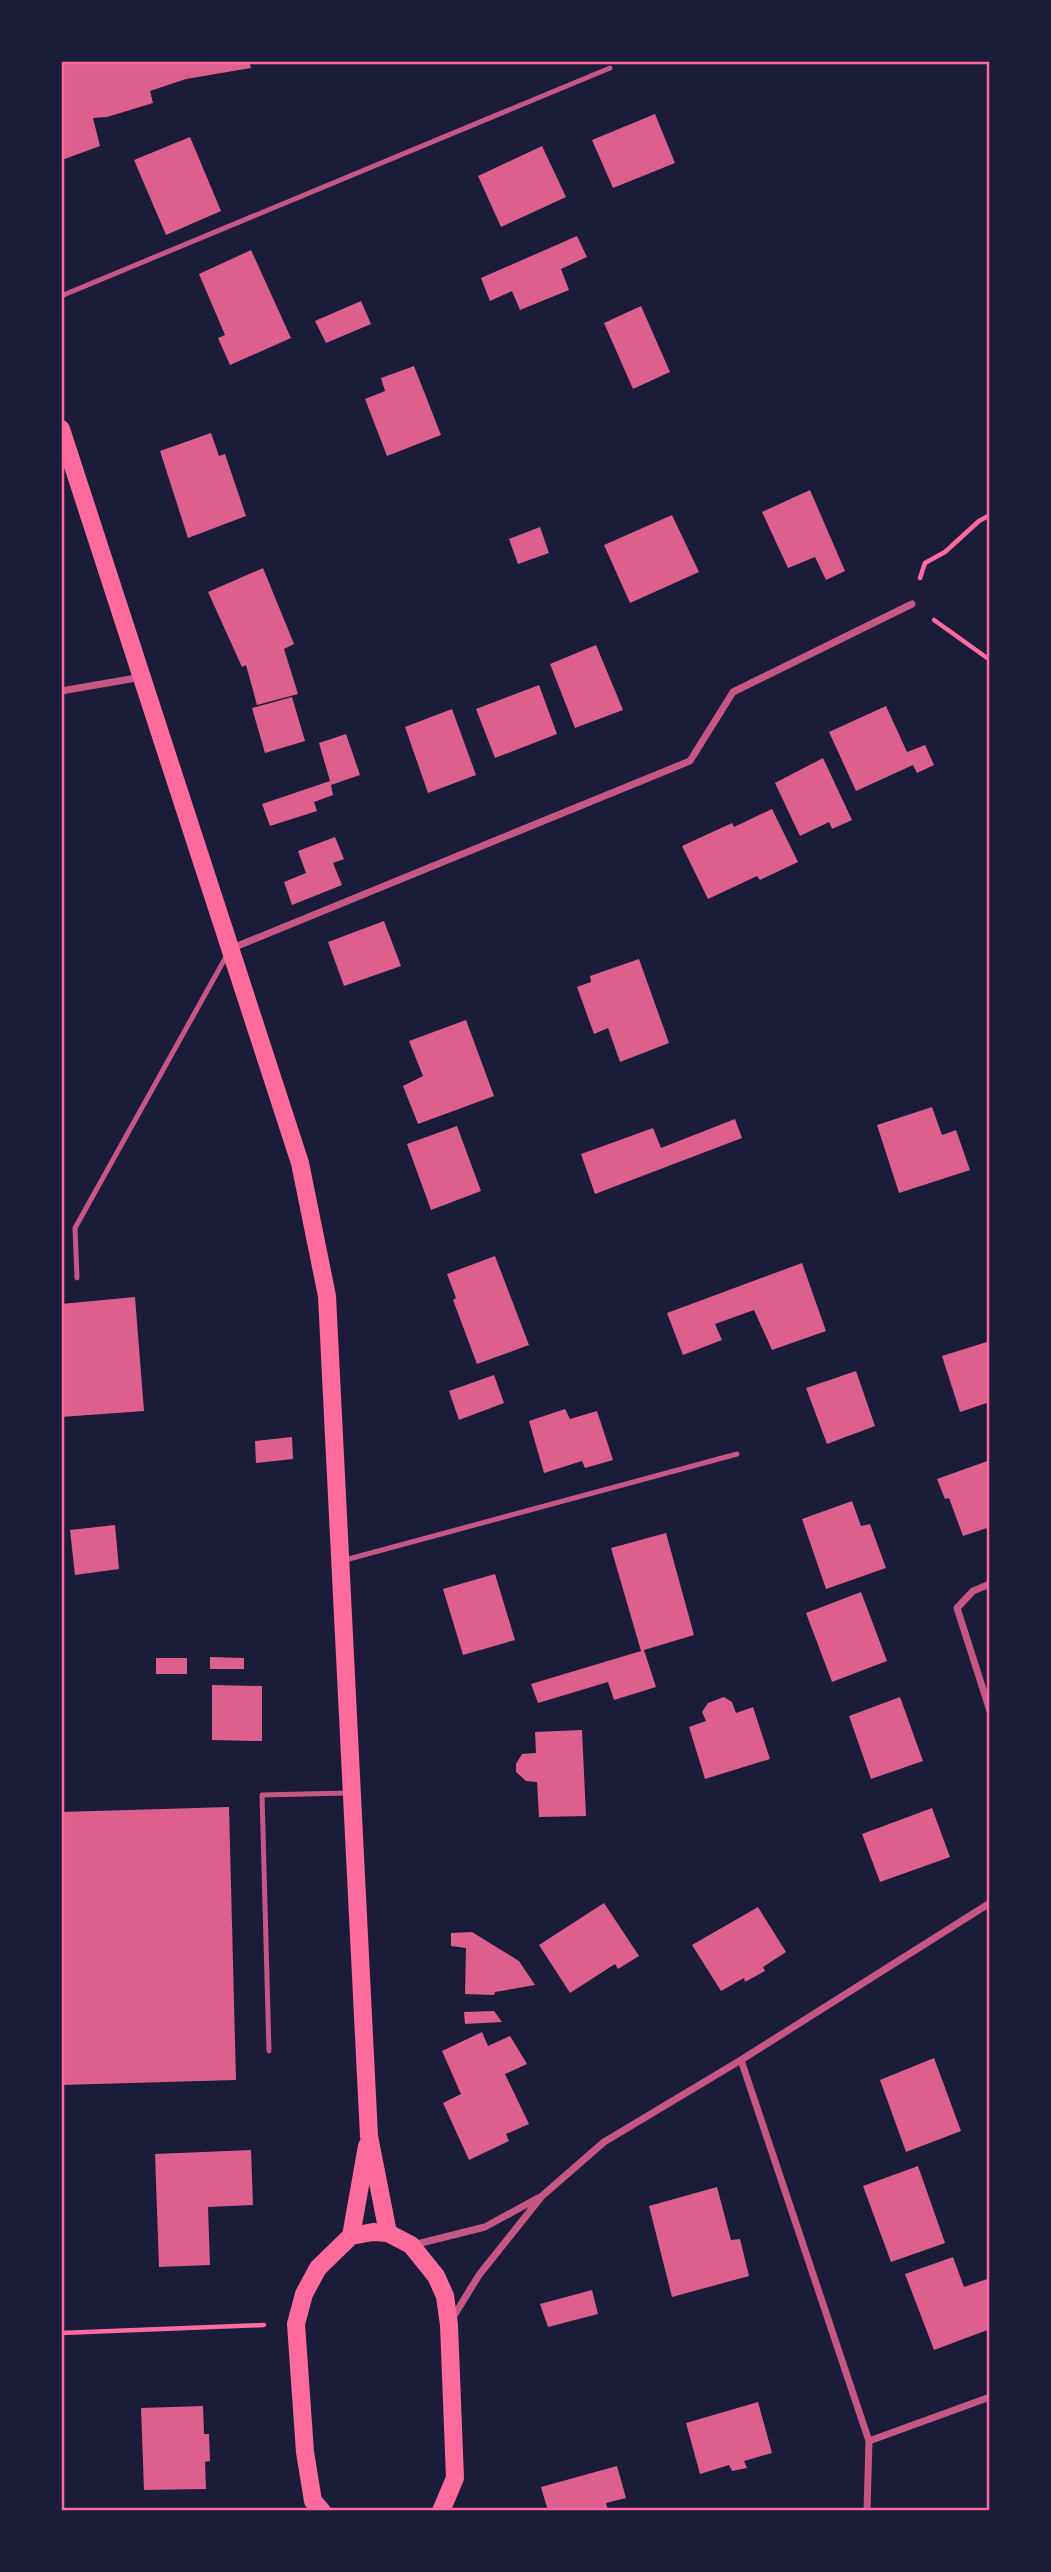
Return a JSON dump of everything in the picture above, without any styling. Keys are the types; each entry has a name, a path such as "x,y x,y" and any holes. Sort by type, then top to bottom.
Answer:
{"main road":[{"path":"61,429 300,1163 327,1296 369,2136 388,2233"},
{"path":"313,2507 305,2452 296,2324 304,2294 318,2268 351,2236 369,2136"},
{"path":"351,2236 388,2233 411,2245 436,2276 445,2296 449,2325 455,2478 441,2511"}],"street":[{"path":"230,950 690,761 733,692 912,604"},
{"path":"61,691 143,677"},
{"path":"990,1584 973,1591 957,1608 990,1711"},
{"path":"449,2325 479,2275 542,2196 604,2142 741,2060 990,1903"},
{"path":"741,2060 869,2441 867,2511"},
{"path":"411,2245 485,2227 542,2196"},
{"path":"869,2441 990,2397"}],"lane":[{"path":"61,296 610,68"},
{"path":"77,1278 75,1228 230,950"},
{"path":"339,1562 737,1454"},
{"path":"268,2051 262,1795 351,1793"}],"path":[{"path":"990,515 979,520 945,552 925,563 912,604 990,660"},
{"path":"61,2333 296,2324"}],"building":[{"path":"61,61 249,61 251,68 186,79 150,91 153,103 107,117 93,118 100,146 62,160"},
{"path":"655,114 675,163 613,188 592,140"},
{"path":"190,137 221,211 166,235 134,160"},
{"path":"542,146 566,197 501,227 478,176"},
{"path":"577,236 587,257 561,269 569,290 520,310 512,291 490,301 481,278"},
{"path":"251,250 291,338 230,365 218,338 225,335 199,274"},
{"path":"361,301 371,324 326,343 315,321"},
{"path":"641,306 670,372 633,389 604,323"},
{"path":"414,366 441,435 387,456 365,399 385,391 381,378"},
{"path":"211,433 219,456 225,454 246,516 188,538 160,451"},
{"path":"810,490 845,571 826,580 815,557 788,568 762,512"},
{"path":"672,515 699,572 630,603 604,545"},
{"path":"540,527 549,553 518,564 509,539"},
{"path":"263,568 294,644 284,649 298,694 257,705 246,665 242,667 208,592"},
{"path":"596,645 623,710 575,728 550,664"},
{"path":"539,685 557,734 495,758 476,709"},
{"path":"292,697 305,741 265,753 252,708"},
{"path":"886,706 907,752 925,745 934,765 917,773 913,765 856,791 829,732"},
{"path":"452,709 476,775 428,793 405,727"},
{"path":"346,734 360,775 331,785 333,795 314,802 317,811 270,826 262,804 330,781 319,743"},
{"path":"823,758 852,820 832,829 829,822 800,836 775,783"},
{"path":"772,809 798,862 760,880 757,876 708,899 682,846 732,823 734,827"},
{"path":"335,837 344,859 333,863 342,885 292,905 284,882 306,873 298,851"},
{"path":"384,921 401,966 344,986 328,942"},
{"path":"639,959 669,1043 620,1062 608,1028 594,1034 577,987 591,982 590,976"},
{"path":"466,1020 494,1096 418,1124 403,1086 423,1076 409,1041"},
{"path":"932,1107 942,1135 956,1130 970,1170 899,1193 877,1125"},
{"path":"735,1119 742,1138 595,1194 581,1154 653,1128 661,1148"},
{"path":"457,1126 481,1191 431,1210 407,1144"},
{"path":"495,1256 529,1345 477,1364 453,1300 456,1298 447,1274"},
{"path":"802,1263 826,1331 772,1350 754,1310 715,1324 722,1340 683,1355 667,1313"},
{"path":"135,1297 144,1411 61,1417 61,1304"},
{"path":"990,1341 990,1402 960,1412 942,1356"},
{"path":"856,1371 875,1426 827,1444 806,1388"},
{"path":"494,1375 504,1403 459,1420 449,1391"},
{"path":"565,1409 570,1419 597,1411 613,1460 585,1468 582,1461 544,1473 529,1421"},
{"path":"292,1437 293,1459 256,1463 255,1441"},
{"path":"990,1460 990,1527 963,1536 949,1498 945,1499 937,1479"},
{"path":"852,1501 861,1526 870,1524 886,1568 826,1589 802,1519"},
{"path":"115,1525 119,1569 75,1575 70,1530"},
{"path":"666,1533 694,1635 644,1650 656,1687 614,1700 608,1682 538,1703 531,1684 641,1651 611,1548"},
{"path":"495,1574 515,1640 463,1655 443,1589"},
{"path":"861,1592 887,1661 832,1682 806,1613"},
{"path":"210,1657 244,1658 244,1669 210,1669"},
{"path":"156,1658 187,1658 187,1674 156,1674"},
{"path":"212,1685 262,1686 262,1741 212,1740"},
{"path":"724,1697 732,1702 736,1713 753,1707 770,1759 705,1779 689,1727 706,1721 702,1712 708,1703"},
{"path":"900,1697 923,1761 871,1779 849,1716"},
{"path":"582,1730 586,1816 539,1817 537,1782 526,1781 516,1772 516,1764 522,1754 536,1753 535,1732"},
{"path":"229,1807 236,2080 61,2085 61,1812"},
{"path":"932,1808 950,1857 880,1882 862,1834"},
{"path":"604,1903 639,1956 618,1969 615,1964 570,1993 539,1945"},
{"path":"758,1907 786,1952 763,1967 765,1971 745,1982 744,1978 721,1991 692,1945"},
{"path":"472,1932 519,1961 535,1985 495,1992 494,1995 465,1994 466,1948 451,1946 451,1933"},
{"path":"494,2011 502,2022 465,2024 464,2012"},
{"path":"482,2032 488,2046 510,2036 527,2064 505,2074 529,2124 506,2134 509,2141 469,2160 443,2103 461,2094 442,2051"},
{"path":"934,2058 961,2131 906,2152 880,2080"},
{"path":"251,2150 253,2205 208,2207 210,2265 159,2267 155,2154"},
{"path":"918,2166 945,2243 891,2262 863,2186"},
{"path":"717,2187 731,2240 740,2239 749,2276 672,2297 649,2206"},
{"path":"953,2257 964,2287 990,2278 990,2329 934,2350 905,2274"},
{"path":"592,2290 598,2314 548,2327 540,2304"},
{"path":"758,2402 772,2453 744,2461 747,2468 732,2471 729,2465 700,2474 686,2423"},
{"path":"203,2406 204,2434 209,2434 210,2461 205,2462 206,2489 144,2490 141,2408"},
{"path":"617,2466 626,2498 606,2503 608,2511 548,2511 541,2487"}]}
